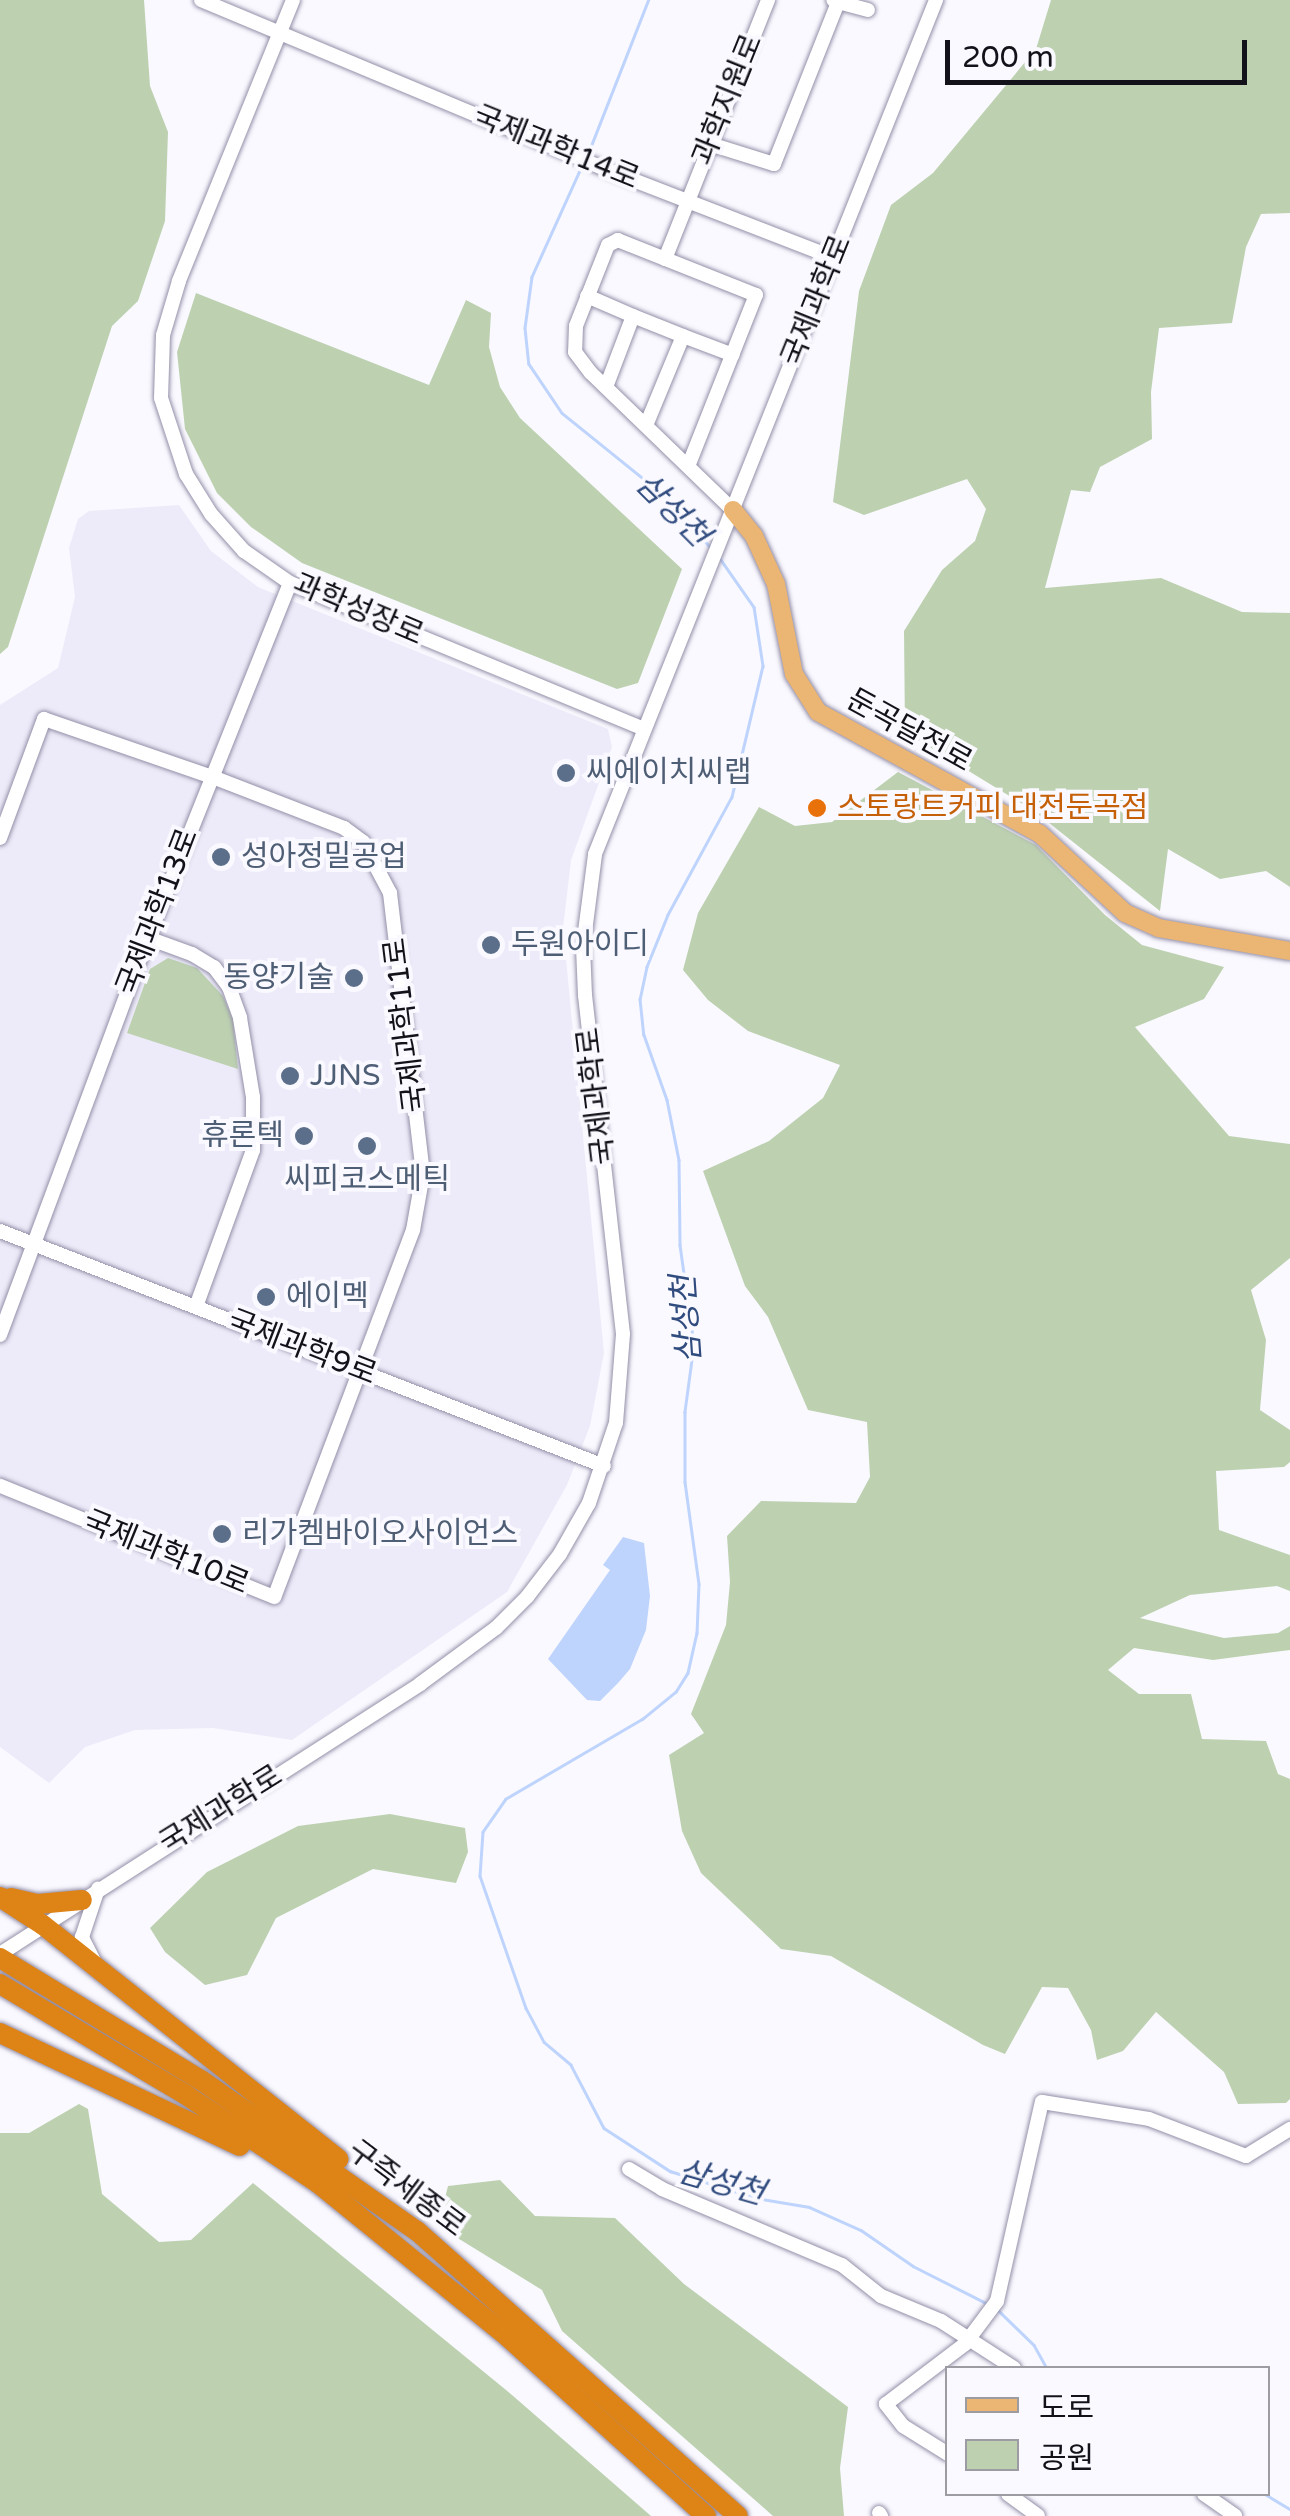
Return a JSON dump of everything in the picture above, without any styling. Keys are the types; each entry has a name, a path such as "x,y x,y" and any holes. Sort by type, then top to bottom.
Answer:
{"highway":[{"path":"0,1896 38,1904 90,1894"},
{"path":"0,1896 43,1924 335,2156 417,2231"},
{"name":"구즉세종로","path":"0,1956 201,2080 417,2231 738,2516"},
{"name":"구즉세종로","path":"3,1986 186,2094 318,2183 403,2248 706,2516"},
{"path":"0,2033 222,2135 403,2248"}],"main road":[{"name":"둔곡달전로","path":"733,510 754,536 776,584 794,674 818,712 1040,834 1125,913 1158,928 1290,951"}],"street":[{"name":"국제과학14로","path":"201,0 562,151 834,258"},
{"name":"과학성장로","path":"293,0 180,281 163,334 160,380 171,439 196,492 244,551 290,583 644,729"},
{"name":"과학지원로","path":"665,260 768,0"},
{"name":"국제과학로","path":"0,1956 43,1924 420,1684 496,1628 527,1597 560,1554 604,1466 616,1423 624,1334 583,947 595,854 936,0"},
{"path":"710,144 774,164 836,1 868,10"},
{"path":"689,464 756,295 618,240 608,244 587,296 576,326 576,352 606,387 733,510"},
{"path":"587,296 732,355"},
{"path":"606,387 633,316"},
{"path":"647,423 683,336"},
{"name":"국제과학13로","path":"34,1244 210,776 290,583"},
{"path":"0,838 44,719 210,776"},
{"name":"국제과학11로","path":"210,776 344,828 374,855 390,893 422,1160 422,1198 360,1370"},
{"path":"148,938 192,954 214,967 229,987 240,1018 253,1097 253,1150 196,1307"},
{"name":"국제과학9로","path":"0,1231 604,1466"},
{"path":"0,1335 34,1244"},
{"name":"국제과학10로","path":"0,1486 274,1597 360,1370"},
{"path":"90,1894 82,1937 100,1970"},
{"path":"945,2452 903,2426 886,2404 974,2335 997,2302 1042,2102 1149,2119 1246,2156 1290,2130"},
{"path":"629,2169 662,2189 842,2266 881,2296 974,2335 1012,2366"},
{"path":"1010,2496 1030,2514"},
{"path":"1207,2496 1236,2516"}],"shaded area":[{"path":"179,505 211,551 258,587 608,729 612,747 571,860 563,928 604,1353 590,1426 567,1485 507,1592 292,1740 213,1728 135,1730 85,1747 49,1783 0,1747 0,705 58,668 75,597 69,548 78,519 89,511"}],"green space":[{"path":"0,0 144,0 150,86 168,132 165,221 138,301 112,326 8,647 0,654"},
{"path":"1051,0 1290,0 1290,213 1261,214 1246,247 1232,323 1159,328 1151,392 1152,439 1100,467 1090,492 1071,490 1045,588 1161,578 1242,612 1290,613 1290,887 1266,871 1220,879 1168,849 1160,911 1034,811 905,732 904,631 942,570 975,541 986,509 967,479 864,515 833,502 859,291 891,205 933,173 1036,49"},
{"path":"196,293 429,385 466,300 491,313 489,347 500,387 520,418 682,569 638,683 617,689 302,563 251,527 217,493 185,429 177,352"},
{"path":"898,772 1036,845 1105,915 1142,945 1224,967 1204,999 1135,1027 1229,1136 1290,1144 1290,1258 1251,1290 1266,1340 1260,1410 1290,1430 1290,1462 1284,1467 1216,1471 1219,1530 1290,1555 1290,1591 1277,1586 1190,1595 1140,1618 1224,1638 1278,1633 1290,1626 1290,1650 1213,1660 1134,1648 1108,1670 1139,1694 1191,1694 1202,1739 1266,1741 1278,1774 1290,1779 1290,2099 1286,2103 1238,2104 1224,2072 1156,2012 1123,2051 1097,2060 1091,2030 1068,1988 1042,1987 1005,2054 983,2045 831,1956 781,1949 701,1873 682,1831 669,1755 704,1733 691,1714 726,1625 730,1582 727,1536 761,1501 856,1503 870,1477 867,1422 808,1410 768,1317 745,1286 703,1171 769,1141 823,1098 840,1065 748,1031 708,1000 683,970 698,913 759,807 795,826 832,822"},
{"path":"168,958 197,968 223,996 233,1020 238,1069 127,1033 150,969"},
{"path":"390,1814 465,1828 468,1852 456,1883 373,1869 276,1918 247,1975 205,1985 165,1952 150,1928 207,1872 298,1826"},
{"path":"79,2104 88,2109 102,2194 159,2242 191,2240 253,2183 512,2395 651,2516 0,2516 0,2133 29,2133"},
{"path":"500,2180 535,2216 615,2218 684,2284 848,2407 840,2468 844,2516 773,2516 562,2331 542,2290 438,2226 448,2186"}],"water":[{"path":"623,1537 644,1543 650,1596 646,1630 630,1669 600,1701 587,1700 548,1659 610,1570 603,1565"}],"waterway":[{"name":"삼성천","path":"587,156 648,0"},
{"name":"삼성천","path":"583,164 532,277 525,328 529,364 562,413 671,501 710,547"},
{"name":"삼성천","path":"719,557 754,607 763,666 732,797 668,915 647,967 640,999 644,1035 667,1100 679,1160 680,1245 694,1345 685,1412 685,1482 699,1584 697,1633 688,1673 676,1692 643,1719 506,1799 483,1832 480,1876 526,2008 544,2042 571,2065 604,2128 670,2171 756,2198 809,2207 861,2230 913,2266 988,2304"},
{"name":"삼성천","path":"999,2311 1034,2345 1046,2366"},
{"name":"삼성천","path":"1268,2496 1290,2509"}],"place":[{"name":"씨에이치씨랩","path":"566,773"},
{"name":"스토랑트커피 대전둔곡점","path":"817,808"},
{"name":"성아정밀공업","path":"221,857"},
{"name":"두원아이디","path":"491,945"},
{"name":"동양기술","path":"354,978"},
{"name":"JJNS","path":"290,1076"},
{"name":"휴론텍","path":"304,1136"},
{"name":"씨피코스메틱","path":"367,1146"},
{"name":"에이멕","path":"266,1297"},
{"name":"리가켐바이오사이언스","path":"222,1534"}]}
